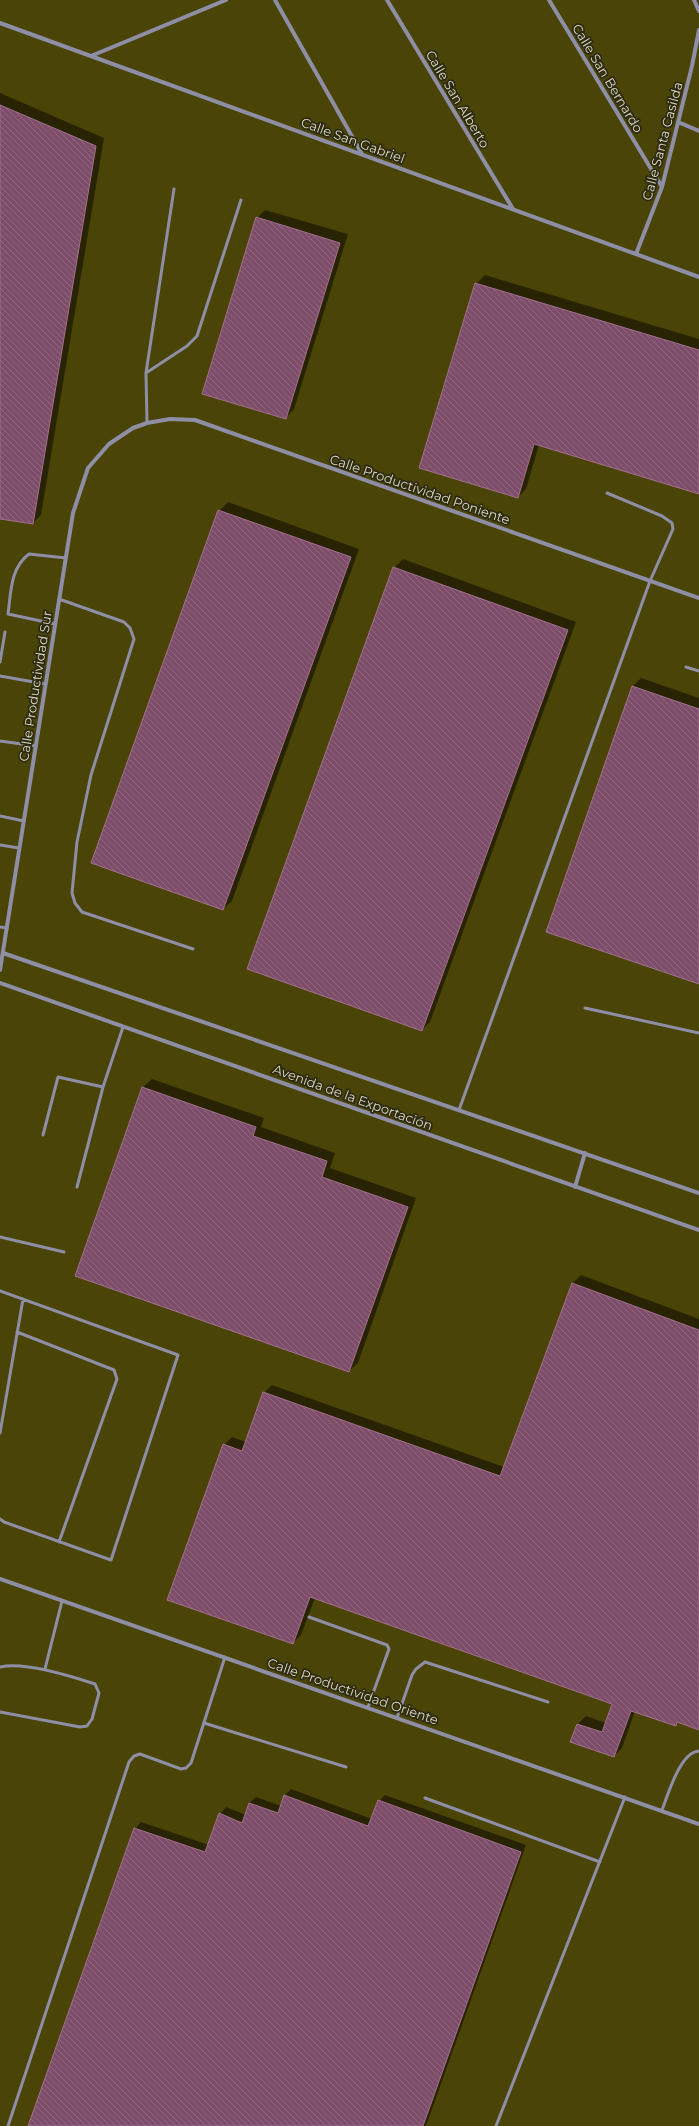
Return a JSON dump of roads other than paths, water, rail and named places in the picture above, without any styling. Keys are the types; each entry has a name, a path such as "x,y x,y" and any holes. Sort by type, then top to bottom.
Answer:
{"street":[{"path":"91,56 226,0"},
{"path":"275,0 362,154"},
{"name":"Calle San Alberto","path":"387,0 513,209"},
{"name":"Calle San Bernardo","path":"549,0 662,186"},
{"path":"694,0 699,11"},
{"name":"Calle San Gabriel","path":"0,22 699,277"},
{"name":"Calle Santa Casilda","path":"636,254 662,186 699,30"},
{"path":"678,122 699,131"},
{"name":"Calle Productividad Poniente","path":"133,428 147,423 170,419 195,420 699,598"},
{"name":"Calle Productividad Sur","path":"0,970 1,953 7,928 73,513 88,468 108,444 133,428"},
{"name":"Avenida de la Exportación","path":"1,953 699,1193"},
{"name":"Avenida de la Exportación","path":"0,983 699,1230"},
{"path":"575,1187 585,1153"},
{"name":"Calle Productividad Oriente","path":"0,1579 699,1824"}],"lane":[{"path":"147,423 146,373 174,189"},
{"path":"146,373 188,346 197,336 241,200"},
{"path":"460,1110 650,581 673,529 672,523 662,516 607,492"},
{"path":"55,624 8,614 14,574 20,560 29,554 66,558"},
{"path":"59,599 124,622 130,628 134,639 91,775 77,842 72,893 75,903 82,912 193,949"},
{"path":"0,662 5,632"},
{"path":"686,667 699,671"},
{"path":"0,676 46,684"},
{"path":"0,741 36,746"},
{"path":"0,816 24,821"},
{"path":"0,845 19,848"},
{"path":"0,927 7,928"},
{"path":"585,1008 699,1033"},
{"path":"77,1187 103,1087 123,1026"},
{"path":"43,1135 58,1077 103,1087"},
{"path":"0,1237 64,1252"},
{"path":"0,1291 178,1355 111,1560 4,1522 0,1519"},
{"path":"0,1433 23,1299"},
{"path":"17,1332 114,1370 117,1374 117,1379 59,1542"},
{"path":"44,1669 62,1601"},
{"path":"309,1617 387,1645 389,1649 368,1707"},
{"path":"8,2126 129,1762 134,1756 140,1754 181,1769 186,1768 191,1763 225,1657"},
{"path":"397,1718 412,1675 425,1662 548,1702"},
{"path":"0,1668 6,1666 44,1669 95,1684 99,1693 92,1719 87,1726 80,1727 0,1712"},
{"path":"204,1723 346,1767"},
{"path":"662,1810 685,1759 690,1754 699,1752"},
{"path":"496,2126 625,1797"},
{"path":"425,1798 600,1862"}]}
